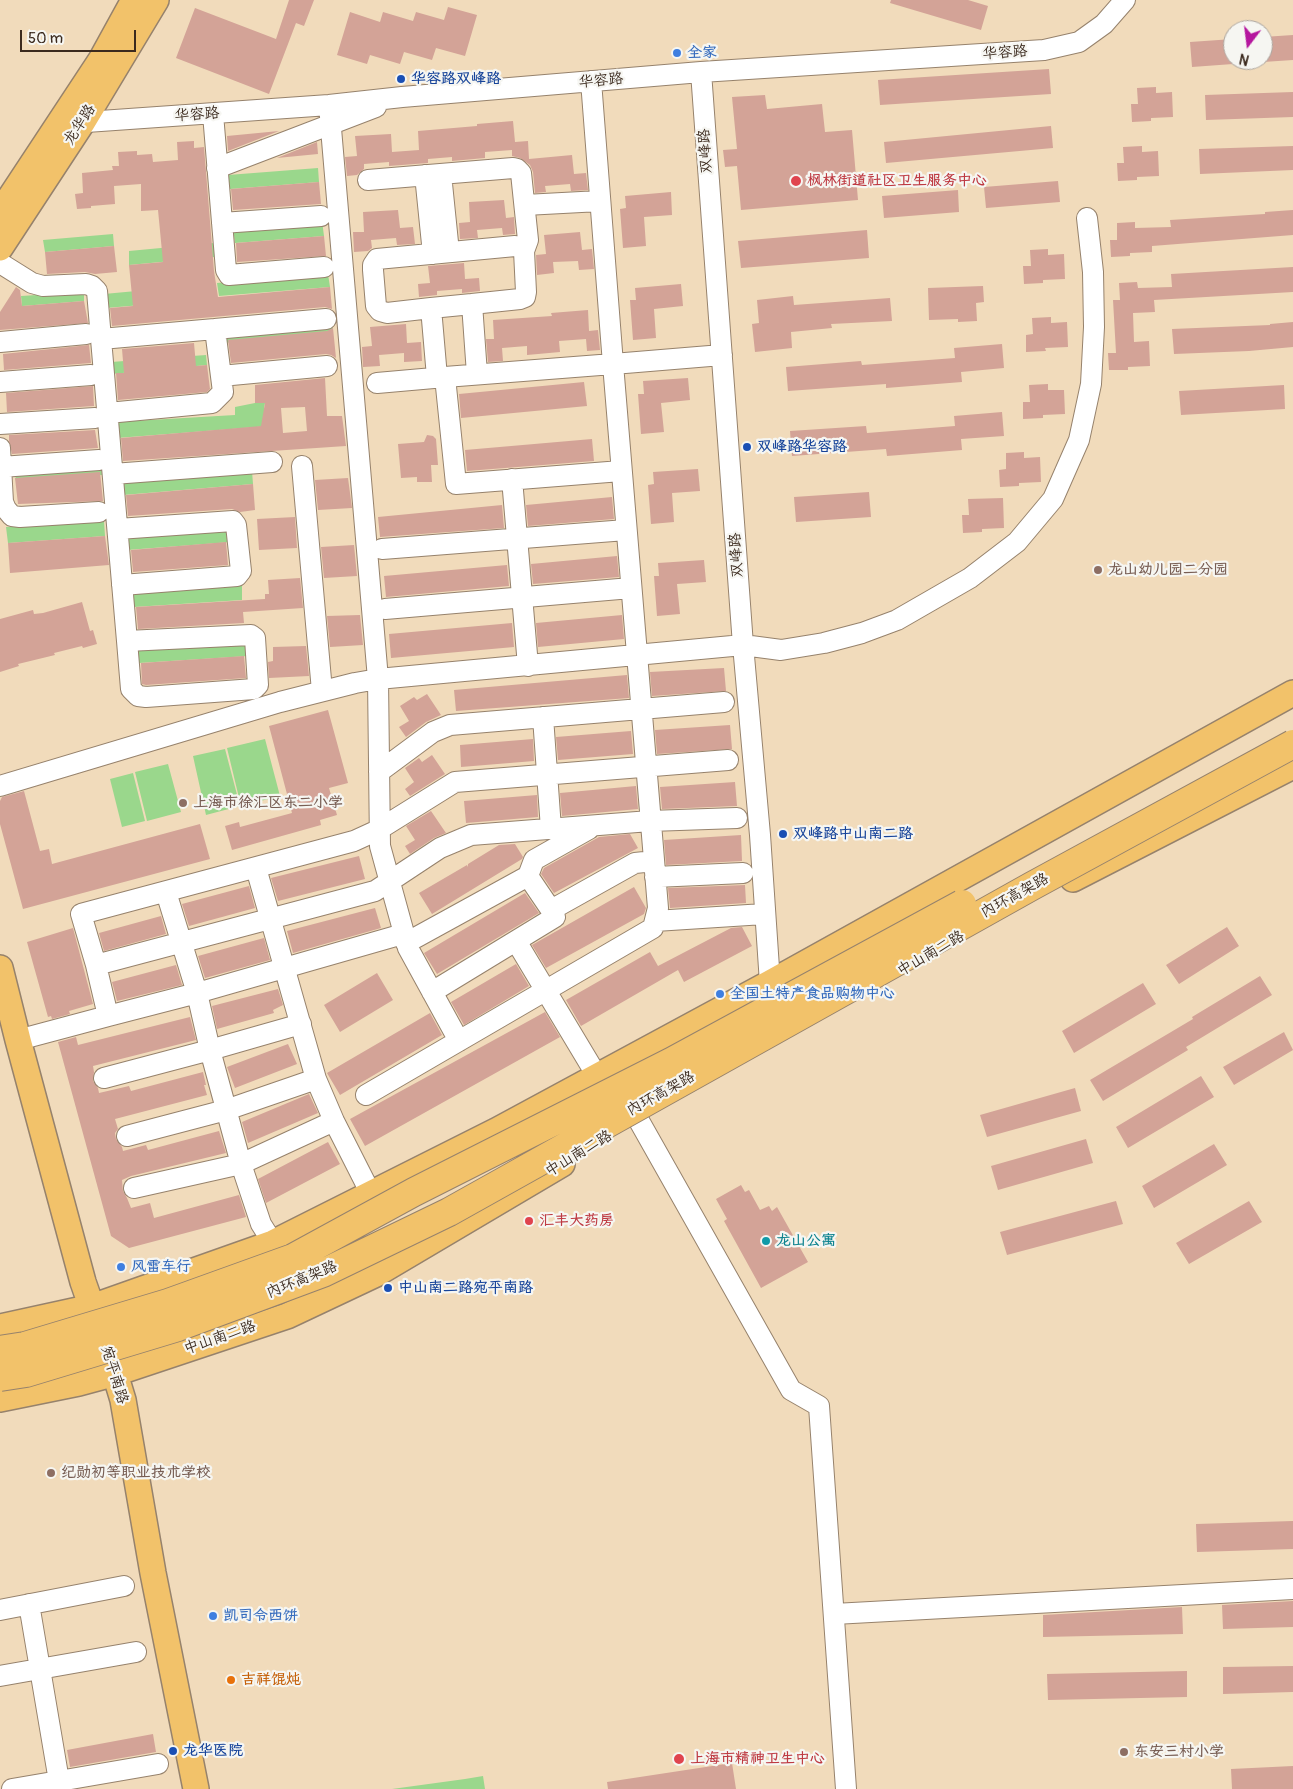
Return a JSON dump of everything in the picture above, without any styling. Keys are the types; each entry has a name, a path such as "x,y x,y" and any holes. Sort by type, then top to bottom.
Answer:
{"highway":[{"name":"内环高架路","path":"0,1350 25,1346 168,1303 293,1258 414,1192 671,1062 1293,725"},
{"name":"内环高架路","path":"0,1376 26,1373 178,1327 323,1273 449,1212 1015,896 1293,744"}],"main road":[{"name":"龙华路","path":"0,248 71,123 101,60 134,0"},
{"name":"龙华路","path":"0,213 71,123 156,0"},
{"path":"0,1327 92,1307 273,1243 496,1131 770,983 1293,693"},
{"name":"中山南二路","path":"0,1399 79,1383 116,1373 287,1316 376,1274 638,1119 789,1034 836,1010 957,938 1293,766"},
{"name":"宛平南路","path":"0,968 92,1307 116,1373 123,1400 153,1573 196,1789"}],"street":[{"name":"华容路","path":"71,123 329,105 402,97 700,72 1044,50 1079,42 1104,24 1125,0"},
{"name":"双峰路","path":"700,72 770,983 789,1034"},
{"path":"366,1095 653,928 656,921 658,908 630,588 591,82"},
{"path":"217,168 402,97"},
{"path":"329,105 378,679 378,830 380,846 405,939 459,1041"},
{"path":"213,114 226,270 229,275 324,267"},
{"path":"368,180 512,168 522,173 525,205 528,240 524,251 525,296 520,299 386,313 380,311 376,306 373,270 373,265 377,259 515,246 524,251"},
{"path":"433,174 441,253"},
{"path":"525,205 600,201"},
{"path":"222,223 321,216"},
{"path":"0,786 322,691 378,679 743,645 781,650 862,634 897,620 970,578 1017,542 1053,499 1079,440 1091,384 1094,327 1093,272 1087,218"},
{"path":"0,263 32,283 43,286 86,284 92,286 97,291 94,337 106,467 118,529 122,585 131,689 138,696 146,697 254,689 258,685 256,638 251,634 127,641"},
{"path":"472,304 477,374"},
{"path":"431,308 456,484 621,470"},
{"path":"0,342 215,329 326,319"},
{"path":"0,424 212,403 223,392 215,329"},
{"path":"377,383 722,355"},
{"path":"221,376 328,366"},
{"path":"0,382 91,375"},
{"path":"99,512 12,516 2,502 1,458 106,467 272,462"},
{"path":"302,466 322,691"},
{"path":"512,479 528,666"},
{"path":"118,529 233,521 236,525 241,571 237,576 122,585"},
{"path":"382,549 626,530"},
{"path":"385,609 630,588"},
{"path":"379,772 433,732 450,725 724,702"},
{"path":"543,717 551,829"},
{"path":"108,1016 96,965 80,914 341,846 378,830 455,782 728,760"},
{"path":"96,965 374,891 440,848 471,835 650,821 737,818"},
{"path":"18,1040 285,968 405,939 531,868 595,826"},
{"path":"432,992 555,917 516,832"},
{"path":"551,910 635,863 654,869 743,873"},
{"path":"256,868 316,1079 334,1121 371,1194"},
{"path":"166,892 183,942 241,1164 260,1224 273,1243"},
{"path":"656,921 764,914"},
{"path":"516,941 597,1076"},
{"path":"104,1078 300,1024"},
{"path":"128,1136 226,1110 316,1079"},
{"path":"638,1119 791,1390 819,1406 846,1789"},
{"path":"134,1188 241,1164 334,1121"},
{"path":"0,1610 124,1586"},
{"path":"834,1614 1293,1589"},
{"path":"29,1604 59,1781"},
{"path":"0,1676 136,1652"},
{"path":"12,1789 158,1764"}],"green space":[{"path":"318,168 319,182 230,189 228,175"},
{"path":"322,221 324,236 235,243 233,228"},
{"path":"113,234 114,246 45,252 43,240"},
{"path":"214,243 214,257 129,265 129,251"},
{"path":"328,274 330,287 219,296 217,283"},
{"path":"201,285 201,300 106,308 104,294"},
{"path":"84,292 84,301 22,306 21,296"},
{"path":"332,322 333,333 223,343 223,331"},
{"path":"206,355 207,365 112,374 111,362"},
{"path":"265,403 264,408 282,425 117,438 116,422 235,415 235,407"},
{"path":"101,465 102,475 16,482 15,471"},
{"path":"252,471 253,484 123,495 122,479"},
{"path":"104,521 105,536 8,543 6,527"},
{"path":"229,528 231,542 127,550 125,536"},
{"path":"242,584 242,600 134,607 132,592"},
{"path":"247,641 248,656 139,663 138,647"},
{"path":"265,739 280,796 241,806 227,748"},
{"path":"225,749 240,806 206,815 193,756"},
{"path":"168,764 181,812 147,821 135,772"},
{"path":"133,773 145,821 122,827 110,779"},
{"path":"483,1776 485,1789 392,1789 465,1779"}],"building":[{"path":"289,0 314,0 304,26 296,23 269,94 176,58 195,8 276,39"},
{"path":"891,0 968,0 988,6 981,30 890,3"},
{"path":"448,7 477,15 465,56 436,48 432,60 404,52 400,64 370,55 367,64 337,55 350,12 380,22 383,12 413,21 416,12 444,20"},
{"path":"1293,35 1293,60 1273,61 1273,36"},
{"path":"1223,40 1223,65 1192,67 1190,42"},
{"path":"1049,69 1051,94 880,105 878,80"},
{"path":"1156,87 1156,93 1172,92 1173,117 1151,118 1151,121 1132,122 1131,104 1138,104 1137,88"},
{"path":"1293,92 1293,117 1206,120 1205,95"},
{"path":"765,95 767,109 822,104 825,132 852,130 858,200 741,210 737,166 725,167 723,150 737,149 732,97"},
{"path":"513,121 515,142 528,141 529,159 572,155 574,174 586,173 588,190 571,191 570,184 545,186 546,192 535,193 533,172 530,165 520,158 512,156 512,150 485,152 485,158 452,161 452,157 428,159 428,163 389,166 389,162 364,164 364,169 357,175 347,176 345,157 357,156 355,136 391,134 392,152 419,150 418,131"},
{"path":"1051,126 1053,148 886,163 884,142"},
{"path":"279,131 228,151 227,136"},
{"path":"194,141 194,148 204,147 214,271 218,297 330,287 332,309 325,307 112,326 110,308 133,306 129,265 163,262 158,210 141,211 141,184 114,186 115,204 77,209 75,194 83,193 82,173 113,170 112,166 119,166 118,152 137,151 137,155 152,154 153,162 178,160 177,142"},
{"path":"317,142 318,154 277,158"},
{"path":"1142,146 1142,152 1158,151 1159,176 1137,177 1137,180 1118,181 1117,163 1124,163 1123,147"},
{"path":"1293,146 1293,170 1200,174 1199,149"},
{"path":"1058,181 1060,202 986,208 984,187"},
{"path":"319,182 321,204 233,210 231,189"},
{"path":"958,190 959,212 884,218 882,196"},
{"path":"671,192 672,215 644,217 646,246 623,248 620,209 626,208 625,196"},
{"path":"504,200 506,218 514,217 515,234 503,235 502,228 477,230 478,238 460,239 459,223 470,222 469,202"},
{"path":"398,210 400,228 413,227 415,244 397,245 396,238 371,240 372,248 368,251 354,252 353,232 364,232 363,212"},
{"path":"1293,210 1293,235 1152,246 1152,252 1130,253 1130,256 1111,257 1110,240 1117,240 1117,223 1135,222 1135,228 1171,227 1170,220 1265,214 1265,212"},
{"path":"867,230 869,258 741,268 738,241"},
{"path":"580,232 582,250 592,249 594,269 579,270 578,261 553,262 554,273 537,275 536,255 546,254 544,235"},
{"path":"324,236 326,256 237,262 236,243"},
{"path":"114,246 117,272 47,274 45,252"},
{"path":"1048,249 1048,255 1064,254 1065,279 1043,280 1043,283 1024,284 1023,266 1031,266 1030,250"},
{"path":"464,263 465,279 479,278 480,291 462,293 462,289 437,291 437,295 419,297 418,284 430,283 428,266"},
{"path":"1293,267 1293,292 1154,300 1155,312 1133,313 1134,342 1149,341 1150,366 1128,367 1128,370 1109,370 1108,353 1116,353 1113,300 1120,300 1119,283 1137,282 1138,288 1172,287 1171,274"},
{"path":"681,284 683,306 654,309 656,338 633,340 630,300 636,300 635,288"},
{"path":"983,286 984,302 976,303 977,321 958,322 958,319 929,320 928,288"},
{"path":"16,287 20,290 22,306 84,301 88,323 0,330 0,312"},
{"path":"793,296 794,305 890,298 892,321 831,324 832,328 791,332 792,348 755,352 752,324 759,323 757,300"},
{"path":"588,310 589,331 598,330 600,350 587,351 586,339 559,341 560,352 527,355 527,346 502,348 503,361 488,362 486,339 494,339 493,320 552,316 551,313"},
{"path":"1051,317 1051,323 1067,322 1068,347 1045,348 1046,351 1026,352 1026,335 1033,334 1032,318"},
{"path":"1293,322 1293,347 1174,354 1172,329 1270,325"},
{"path":"406,324 407,343 421,342 422,361 404,362 404,353 379,355 380,366 363,367 362,347 372,346 370,327"},
{"path":"333,328 336,358 326,354 231,363 228,340 327,331"},
{"path":"194,343 196,366 207,365 210,389 207,392 118,400 116,373 124,373 122,349"},
{"path":"1002,344 1004,368 961,372 962,382 886,388 886,384 788,391 786,367 861,361 862,365 955,358 954,348"},
{"path":"89,345 91,363 4,370 3,354"},
{"path":"325,378 327,416 342,416 346,446 123,461 121,438 261,426 265,403 255,403 255,385","holes":["305,407 307,431 283,433 281,408"]},
{"path":"688,378 690,400 661,403 664,432 641,434 638,394 644,394 643,381"},
{"path":"584,382 587,406 461,418 459,394"},
{"path":"1048,384 1048,390 1064,390 1065,414 1043,415 1043,418 1023,419 1023,402 1030,402 1029,385"},
{"path":"1284,385 1285,409 1181,415 1179,391"},
{"path":"93,386 94,406 7,412 6,393"},
{"path":"1002,412 1004,436 961,439 962,450 887,456 886,449 792,456 790,431 866,426 867,433 955,426 954,416"},
{"path":"95,430 98,448 12,454 9,441 9,435"},
{"path":"427,435 433,436 436,439 438,465 431,465 432,482 417,482 417,477 401,478 398,444 424,442"},
{"path":"592,439 594,461 467,471 465,450"},
{"path":"1024,452 1024,458 1040,457 1041,482 1019,483 1019,486 1000,487 999,470 1006,469 1006,453"},
{"path":"698,469 700,491 672,493 674,522 651,524 648,485 654,484 653,472"},
{"path":"100,472 103,501 18,504 15,478"},
{"path":"348,478 352,508 318,510 315,480"},
{"path":"253,484 255,510 240,512 232,509 128,516 126,495"},
{"path":"869,492 871,517 796,522 794,497"},
{"path":"612,497 614,519 528,526 526,505"},
{"path":"1003,498 1004,528 982,529 982,532 963,533 962,515 969,515 968,499"},
{"path":"502,505 504,528 380,537 378,517"},
{"path":"295,517 297,548 259,550 257,519"},
{"path":"105,536 109,565 10,573 8,543"},
{"path":"226,542 228,565 133,572 131,550"},
{"path":"354,545 357,576 324,578 321,547"},
{"path":"617,556 619,577 533,584 531,564"},
{"path":"704,560 706,582 677,584 680,614 657,616 654,576 659,576 658,563"},
{"path":"507,565 509,586 386,597 384,576"},
{"path":"300,578 303,608 243,612 244,623 138,629 136,607 265,599 265,594 269,594 268,580"},
{"path":"82,602 90,631 93,630 97,644 54,653 55,655 18,664 19,666 0,672 0,619 33,610 34,614 43,613"},
{"path":"360,615 363,645 330,647 327,616"},
{"path":"622,615 624,639 538,647 536,623"},
{"path":"512,623 514,647 391,658 389,634"},
{"path":"306,646 309,676 269,678 268,662 273,661 273,647"},
{"path":"244,656 246,678 142,684 141,663"},
{"path":"724,668 726,691 652,696 650,672"},
{"path":"627,675 629,698 456,711 454,690"},
{"path":"427,694 441,715 426,722 406,737 399,727 409,721 400,706 414,697 417,700"},
{"path":"328,710 348,783 329,788 337,815 320,820 321,825 232,850 225,826 239,822 240,827 292,813 269,726"},
{"path":"730,725 732,749 657,754 655,730"},
{"path":"631,731 633,754 558,760 556,737"},
{"path":"533,739 534,761 461,767 460,745"},
{"path":"432,755 445,774 410,796 405,789 414,782 405,768 419,758 422,762"},
{"path":"735,782 737,806 662,809 660,787"},
{"path":"636,786 638,809 562,816 560,793"},
{"path":"24,791 40,851 49,849 52,864 200,824 210,859 23,909 0,824 0,801 2,797"},
{"path":"537,795 538,817 466,823 464,801"},
{"path":"431,811 446,833 434,838 410,854 405,846 415,840 406,826"},
{"path":"630,834 638,848 554,893 541,874 544,868 599,837"},
{"path":"741,835 742,861 666,865 664,840"},
{"path":"515,844 523,857 522,859 432,914 419,893 467,865 468,867 468,864 499,845"},
{"path":"359,856 365,879 278,901 271,878"},
{"path":"745,885 746,903 670,908 668,888"},
{"path":"249,886 255,908 189,926 182,904"},
{"path":"634,887 646,908 644,914 546,968 532,945"},
{"path":"525,893 539,913 437,974 424,953"},
{"path":"375,908 381,928 293,953 287,931"},
{"path":"161,916 166,934 104,951 99,933"},
{"path":"742,927 752,946 684,982 678,970 581,1026 566,1000 650,952 658,966 731,928"},
{"path":"1227,927 1239,946 1179,984 1166,965"},
{"path":"73,928 93,1004 69,1011 70,1014 52,1019 51,1016 48,1017 27,942"},
{"path":"264,938 270,960 205,978 198,956"},
{"path":"516,964 529,986 464,1025 451,1002"},
{"path":"176,965 182,985 117,1001 112,982"},
{"path":"377,973 393,1000 340,1032 324,1005"},
{"path":"1260,976 1272,995 1186,1047 1188,1050 1103,1101 1090,1080 1193,1019 1192,1017"},
{"path":"1143,983 1156,1004 1074,1053 1062,1031"},
{"path":"278,989 283,1005 273,1010 274,1013 217,1029 212,1006"},
{"path":"545,1012 560,1037 365,1146 350,1119"},
{"path":"430,1013 442,1035 340,1095 327,1073"},
{"path":"190,1017 196,1040 93,1066 93,1081 99,1093 129,1086 131,1091 203,1072 207,1095 115,1119 118,1129 115,1133 116,1139 123,1151 146,1145 148,1150 219,1131 226,1153 131,1176 122,1180 123,1191 131,1208 150,1203 154,1218 239,1195 246,1217 129,1248 111,1236 58,1042 76,1037 78,1045"},
{"path":"1284,1032 1293,1050 1234,1085 1223,1067"},
{"path":"288,1044 297,1064 235,1088 227,1067"},
{"path":"1201,1076 1214,1097 1128,1148 1116,1127"},
{"path":"1075,1088 1081,1111 987,1137 980,1115"},
{"path":"309,1094 318,1113 248,1143 242,1122"},
{"path":"1086,1139 1093,1163 998,1190 991,1166"},
{"path":"328,1142 340,1164 266,1203 258,1179"},
{"path":"1214,1144 1227,1165 1154,1208 1142,1186"},
{"name":"龙山公寓","path":"741,1185 745,1192 749,1190 760,1210 769,1206 772,1211 777,1207 808,1262 761,1288 724,1221 727,1219 716,1199"},
{"path":"1116,1201 1123,1224 1007,1255 1000,1232"},
{"path":"1249,1201 1262,1222 1189,1264 1176,1243"},
{"path":"1293,1521 1293,1549 1197,1552 1196,1524"},
{"path":"1293,1601 1293,1627 1223,1629 1222,1605"},
{"path":"1182,1607 1183,1634 1043,1637 1043,1615"},
{"path":"1293,1666 1293,1692 1223,1694 1223,1667"},
{"path":"1187,1671 1187,1697 1048,1700 1047,1674"},
{"path":"153,1734 156,1752 70,1767 67,1750"},
{"path":"732,1763 736,1789 608,1789 607,1782"},
{"path":"1293,1766 1293,1789 1232,1789 1231,1769"}],"place":[{"name":"全家","path":"677,53"},
{"name":"华容路双峰路","path":"401,79"},
{"name":"枫林街道社区卫生服务中心","path":"796,181"},
{"name":"双峰路华容路","path":"747,447"},
{"name":"龙山幼儿园二分园","path":"1098,570"},
{"name":"上海市徐汇区东二小学","path":"183,803"},
{"name":"双峰路中山南二路","path":"783,834"},
{"name":"全国土特产食品购物中心","path":"720,994"},
{"name":"汇丰大药房","path":"529,1221"},
{"name":"龙山公寓","path":"766,1241"},
{"name":"风雷车行","path":"121,1267"},
{"name":"中山南二路宛平南路","path":"388,1288"},
{"name":"纪勋初等职业技术学校","path":"51,1473"},
{"name":"凯司令西饼","path":"213,1616"},
{"name":"吉祥馄炖","path":"231,1680"},
{"name":"龙华医院","path":"173,1751"},
{"name":"东安三村小学","path":"1124,1752"},
{"name":"上海市精神卫生中心","path":"679,1759"}]}
